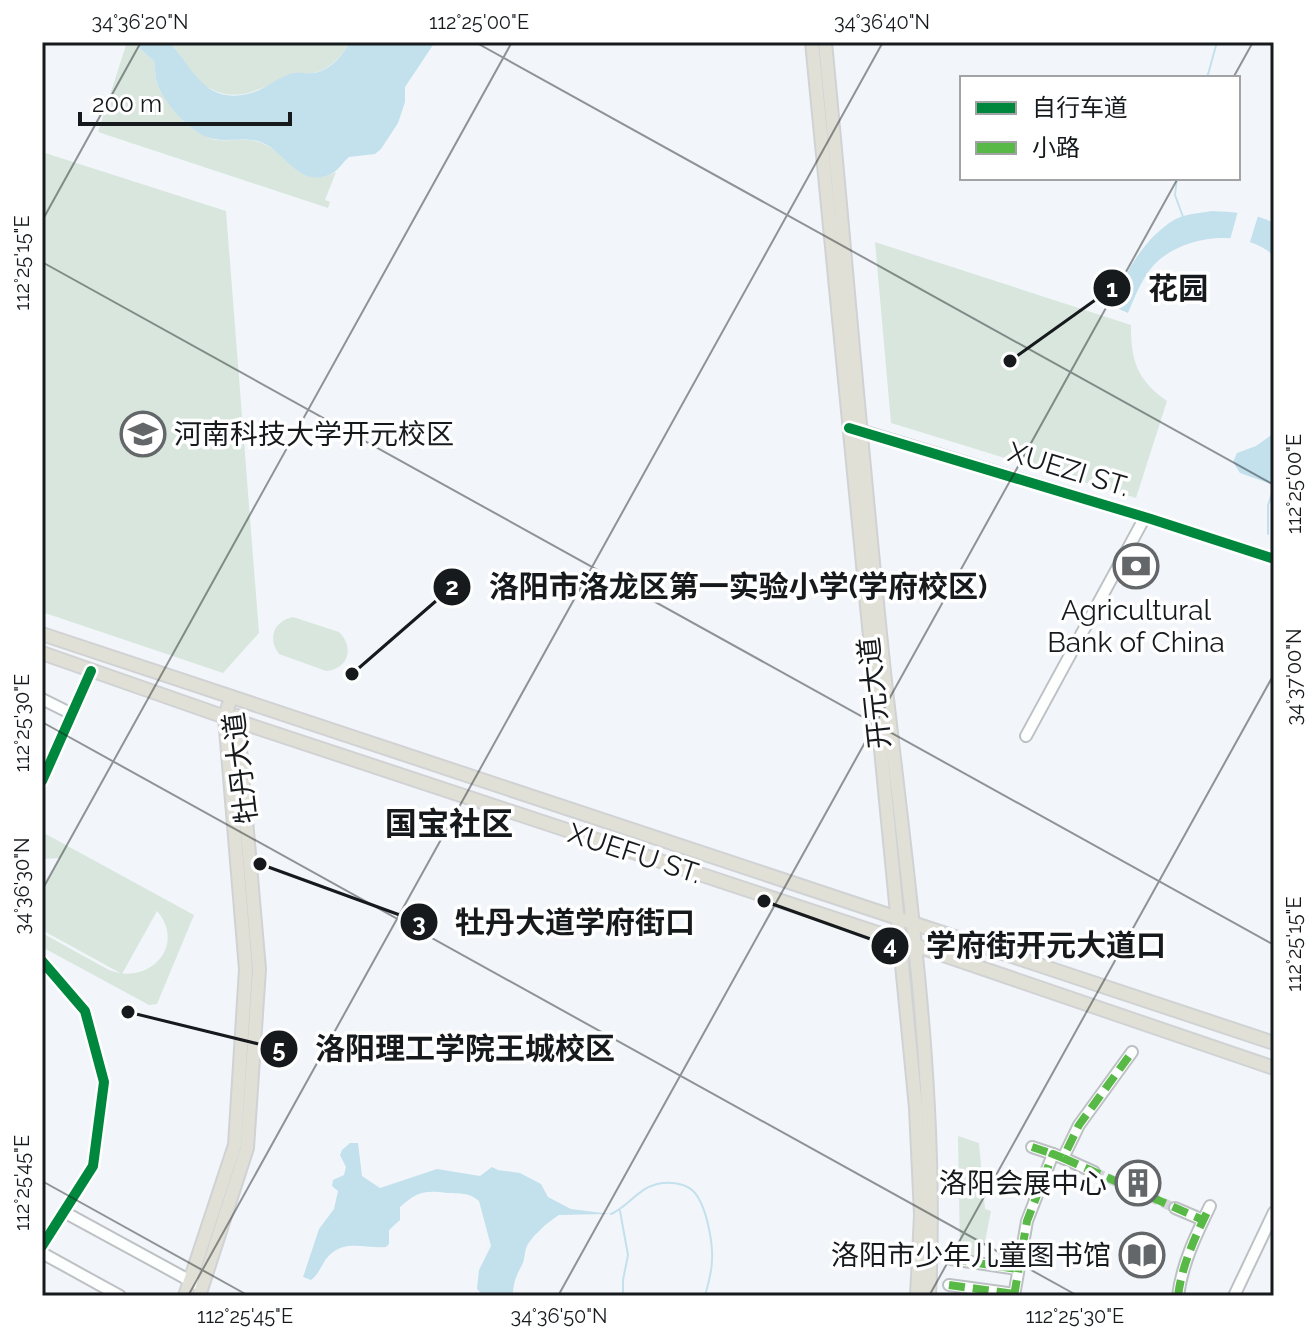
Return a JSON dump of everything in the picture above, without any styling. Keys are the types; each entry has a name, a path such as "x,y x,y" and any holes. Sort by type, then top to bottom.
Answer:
{"main road":[{"name":"开元大道","path":"812,42 913,922 929,1112 933,1215 929,1296"},
{"name":"开元大道","path":"825,42 855,431 916,1108 921,1215 917,1296"},
{"name":"XUEFU ST.","path":"42,634 1274,1043"},
{"name":"XUEFU ST.","path":"42,653 239,722 900,940 1274,1068"},
{"name":"牡丹大道","path":"197,1288 235,1145 246,969 225,717 231,697"},
{"name":"牡丹大道","path":"185,1296 197,1288 247,1148 259,969 239,722 231,697"},
{"path":"1181,1036 1189,1015"}],"street":[{"name":"XUEZI ST.","path":"855,431 1145,518 1274,561"},
{"path":"1026,736 1145,518"},
{"path":"42,781 91,671"},
{"path":"44,700 70,713"},
{"path":"42,961 85,1011 104,1082 93,1166 42,1246"},
{"path":"949,1285 1014,1295 1027,1221 1058,1156 1132,1052"},
{"path":"1032,1147 1094,1172"},
{"path":"1178,1296 1184,1267 1210,1206"},
{"path":"1175,1208 1203,1220"},
{"path":"64,1212 197,1288"},
{"path":"1234,1296 1274,1212"},
{"path":"42,1253 120,1296"},
{"path":"951,1259 1017,1269"}],"shaded area":[{"path":"127,42 140,42 138,47 154,61 156,79 164,97 199,132 216,140 260,142 275,150 305,175 314,177 336,172 325,200 330,202 328,208 98,132"},
{"path":"169,42 350,42 325,69 294,74 254,91 233,95 204,85"},
{"path":"42,152 226,211 259,633 223,673 42,612"},
{"path":"875,242 1131,325 1132,349 1138,369 1149,385 1167,401 1136,498 891,423"},
{"path":"293,617 339,632 348,651 344,662 326,671 279,654 273,642 274,631 281,622"},
{"path":"42,832 194,915 157,1004 149,1005 42,947 42,933 109,970 119,972 42,930 42,891 60,858 42,859","holes":["157,911 165,924 168,937 166,949 150,968 122,973"]},
{"path":"958,1136 979,1143 985,1209 991,1211 982,1257 960,1253"}],"water":[{"path":"140,42 169,42 211,90 235,96 256,91 290,74 326,69 340,57 350,42 435,42 405,87 405,102 398,123 381,149 375,154 349,157 334,173 311,177 294,168 263,143 214,139 187,124 164,97 156,79 154,61 138,47"},
{"path":"1212,211 1252,215 1274,223 1274,256 1248,241 1233,238 1200,240 1171,252 1154,265 1128,313 1112,306 1129,269 1153,237 1178,218"},
{"path":"1274,433 1274,485 1240,473 1233,462 1237,453 1256,446"},
{"path":"350,1143 358,1143 362,1176 380,1188 437,1169 480,1176 492,1167 520,1173 541,1184 548,1197 571,1209 611,1214 559,1215 541,1229 527,1246 513,1296 484,1296 477,1289 479,1270 491,1246 479,1201 464,1194 422,1193 400,1207 400,1220 389,1230 389,1244 386,1247 339,1249 326,1259 311,1280 303,1277 319,1229 334,1209 338,1191 332,1186 333,1180 344,1175 346,1167 340,1155"}],"pier":[{"path":"1238,211 1258,216 1249,245 1230,240"}],"waterway":[{"path":"1208,76 1217,42"},
{"path":"1177,180 1175,195 1183,217"},
{"path":"1268,534 1268,505 1274,488"},
{"path":"1272,582 1274,599"},
{"path":"611,1214 657,1184 680,1184 692,1190 705,1213 711,1243 711,1269 705,1296"},
{"path":"620,1211 628,1255 623,1296"}],"tunnel":[{"path":"1094,1172 1175,1208"}],"marked path":[{"path":"1014,1296 1027,1221 1053,1154 1063,1158 1079,1125 1132,1052"},
{"path":"1032,1147 1053,1154"},
{"path":"1063,1158 1203,1220"},
{"path":"1178,1296 1186,1261 1210,1206"},
{"path":"951,1259 1017,1269"},
{"path":"949,1285 1015,1294"}],"cycle path":[{"path":"849,428 1274,559"},
{"path":"42,781 91,671"},
{"path":"42,961 85,1011 104,1082 93,1166 42,1246"}],"place":[{"name":"花园","path":"1010,361"},
{"name":"河南科技大学开元校区","path":"143,434"},
{"name":"Agricultural Bank of China","path":"1136,566"},
{"name":"洛阳市洛龙区第一实验小学(学府校区)","path":"352,674"},
{"name":"牡丹大道学府街口","path":"260,864"},
{"name":"学府街开元大道口","path":"764,901"},
{"name":"洛阳理工学院王城校区","path":"128,1012"},
{"name":"洛阳会展中心","path":"1138,1183"},
{"name":"洛阳市少年儿童图书馆","path":"1142,1255"}],"district":[{"name":"国宝社区","path":"449,824"}]}
